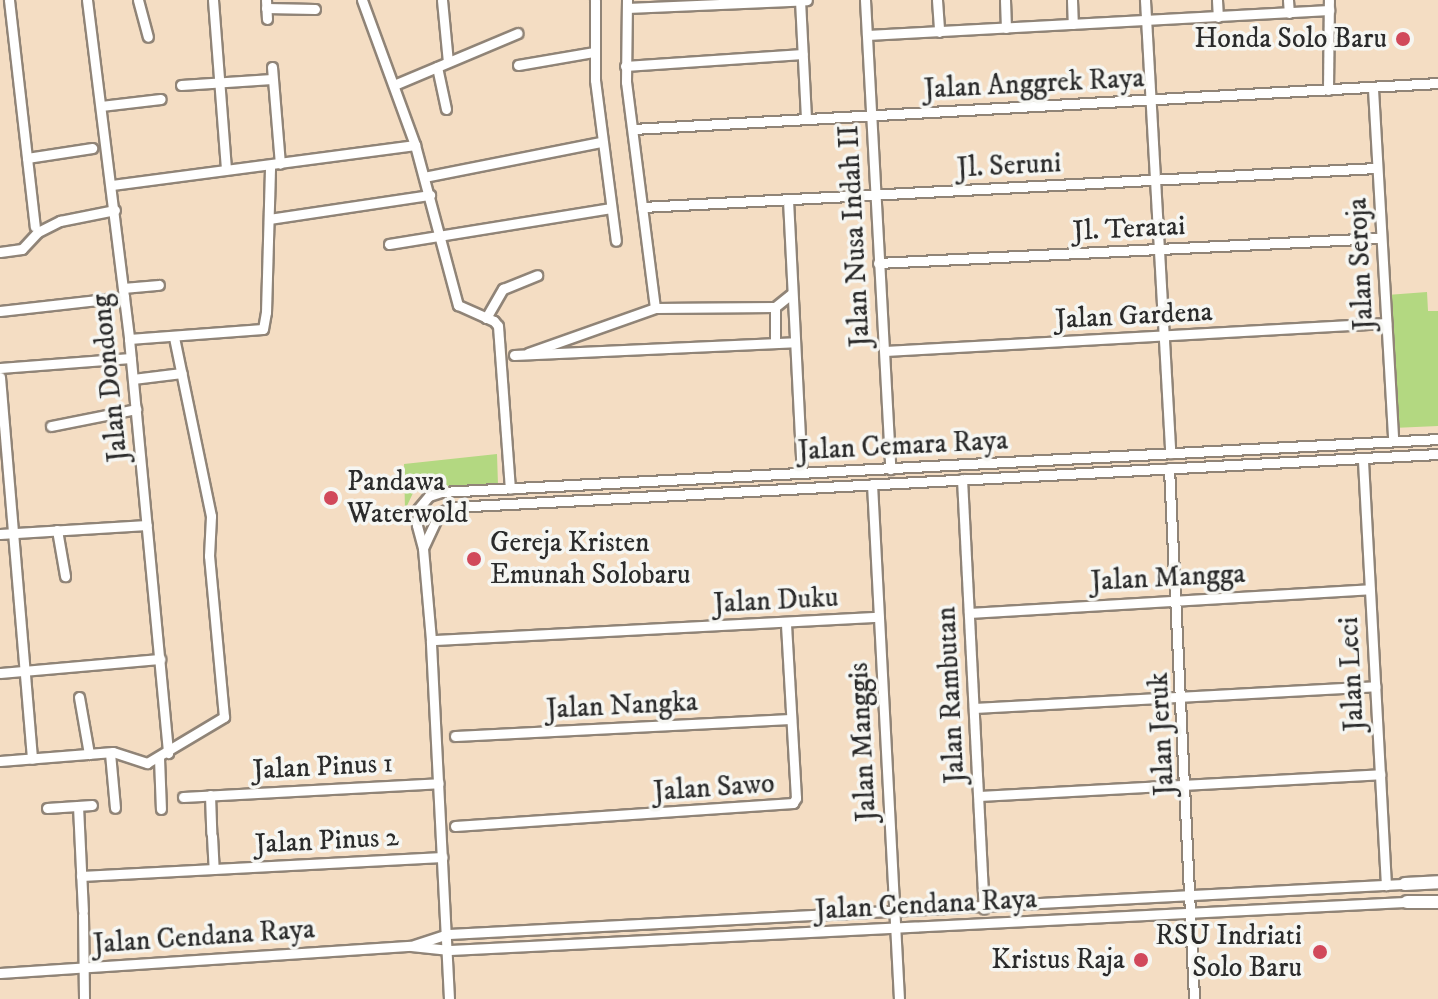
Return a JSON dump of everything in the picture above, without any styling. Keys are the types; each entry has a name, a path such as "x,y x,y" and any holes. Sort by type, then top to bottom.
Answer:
{"street":[{"path":"9,0 35,227"},
{"name":"Jalan Dondong","path":"87,0 115,210 160,659 164,756 161,809"},
{"path":"138,0 148,37"},
{"path":"213,0 226,170"},
{"path":"362,0 415,145 442,236 458,305 494,321 499,328 510,489"},
{"path":"442,0 448,62"},
{"path":"595,0 593,52 601,142 616,241"},
{"path":"800,0 806,118"},
{"path":"655,308 625,66 627,4 807,0"},
{"name":"Jalan Nusa Indah II","path":"865,0 890,469"},
{"path":"937,0 939,32"},
{"path":"1005,0 1006,28"},
{"path":"1072,0 1073,24"},
{"path":"1145,0 1170,453"},
{"path":"1217,0 1218,17"},
{"path":"1288,0 1289,13"},
{"path":"867,35 1146,23 1289,13 1329,5 1328,90"},
{"path":"266,9 315,9"},
{"path":"394,85 518,33"},
{"path":"518,65 593,52"},
{"path":"625,66 803,54"},
{"path":"129,339 263,329 266,323 269,219 275,165 272,67"},
{"path":"437,67 446,109"},
{"path":"181,85 219,85 272,79"},
{"name":"Jalan Anggrek Raya","path":"633,129 1438,83"},
{"name":"Jalan Seroja","path":"1373,89 1393,437"},
{"path":"101,106 161,99"},
{"path":"424,177 601,142"},
{"path":"112,185 415,145"},
{"path":"27,158 92,148"},
{"name":"Jl. Seruni","path":"642,207 1377,168"},
{"path":"269,219 430,195"},
{"path":"788,200 802,473"},
{"path":"389,244 611,208"},
{"path":"0,252 22,249 38,232 60,221 115,210"},
{"name":"Jl. Teratai","path":"878,263 1381,238"},
{"path":"486,318 503,289 537,275"},
{"path":"0,311 159,285"},
{"path":"528,353 655,308 775,307 792,293"},
{"path":"775,307 775,343"},
{"name":"Jalan Gardena","path":"885,351 1386,323"},
{"path":"0,761 110,753 143,763 164,756 222,720 225,710 209,556 211,516 174,338"},
{"path":"514,355 795,342"},
{"path":"0,368 131,358"},
{"path":"133,379 182,373"},
{"path":"0,377 3,456 32,759"},
{"path":"51,426 136,409"},
{"name":"Jalan Cemara Raya","path":"449,999 439,783 423,548 417,515 429,496 441,492 1438,439"},
{"name":"Jalan Cemara Raya","path":"423,548 437,516 445,510 497,505 729,490 1438,454"},
{"path":"1011,461 1012,476"},
{"name":"Jalan Leci","path":"1363,461 1386,885"},
{"name":"Jalan Jeruk","path":"1169,468 1194,999"},
{"path":"729,477 729,490"},
{"name":"Jalan Rambutan","path":"962,479 984,908"},
{"name":"Jalan Manggis","path":"872,484 899,999"},
{"path":"497,490 497,505"},
{"path":"0,534 147,525"},
{"path":"57,530 65,576"},
{"name":"Jalan Mangga","path":"969,613 1369,589"},
{"name":"Jalan Duku","path":"435,640 878,617"},
{"name":"Jalan Sawo","path":"455,826 789,805 796,798 786,622"},
{"path":"0,673 160,659"},
{"path":"974,708 1375,686"},
{"path":"79,697 89,754"},
{"name":"Jalan Nangka","path":"455,736 791,719"},
{"path":"110,753 115,808"},
{"path":"979,796 1380,774"},
{"name":"Jalan Pinus 1","path":"183,797 439,783"},
{"path":"210,795 214,869"},
{"path":"47,808 92,805"},
{"path":"78,806 84,999"},
{"name":"Jalan Pinus 2","path":"81,876 443,857"},
{"path":"1404,884 1438,882"},
{"name":"Jalan Cendana Raya","path":"411,946 447,934 668,925 1404,884"},
{"path":"1406,902 1438,902"},
{"name":"Jalan Cendana Raya","path":"0,973 411,946 448,950 1406,902"},
{"path":"668,925 668,939"}],"green space":[{"path":"1427,292 1428,311 1438,311 1438,426 1393,428 1387,295"},
{"path":"497,454 498,485 425,489 413,493 405,510 404,464"}],"place":[{"name":"Honda Solo Baru","path":"1403,39"},
{"name":"Pandawa Waterwold","path":"331,498"},
{"name":"Gereja Kristen Emunah Solobaru","path":"474,559"},
{"name":"RSU Indriati Solo Baru","path":"1320,952"},
{"name":"Kristus Raja","path":"1141,960"}]}
